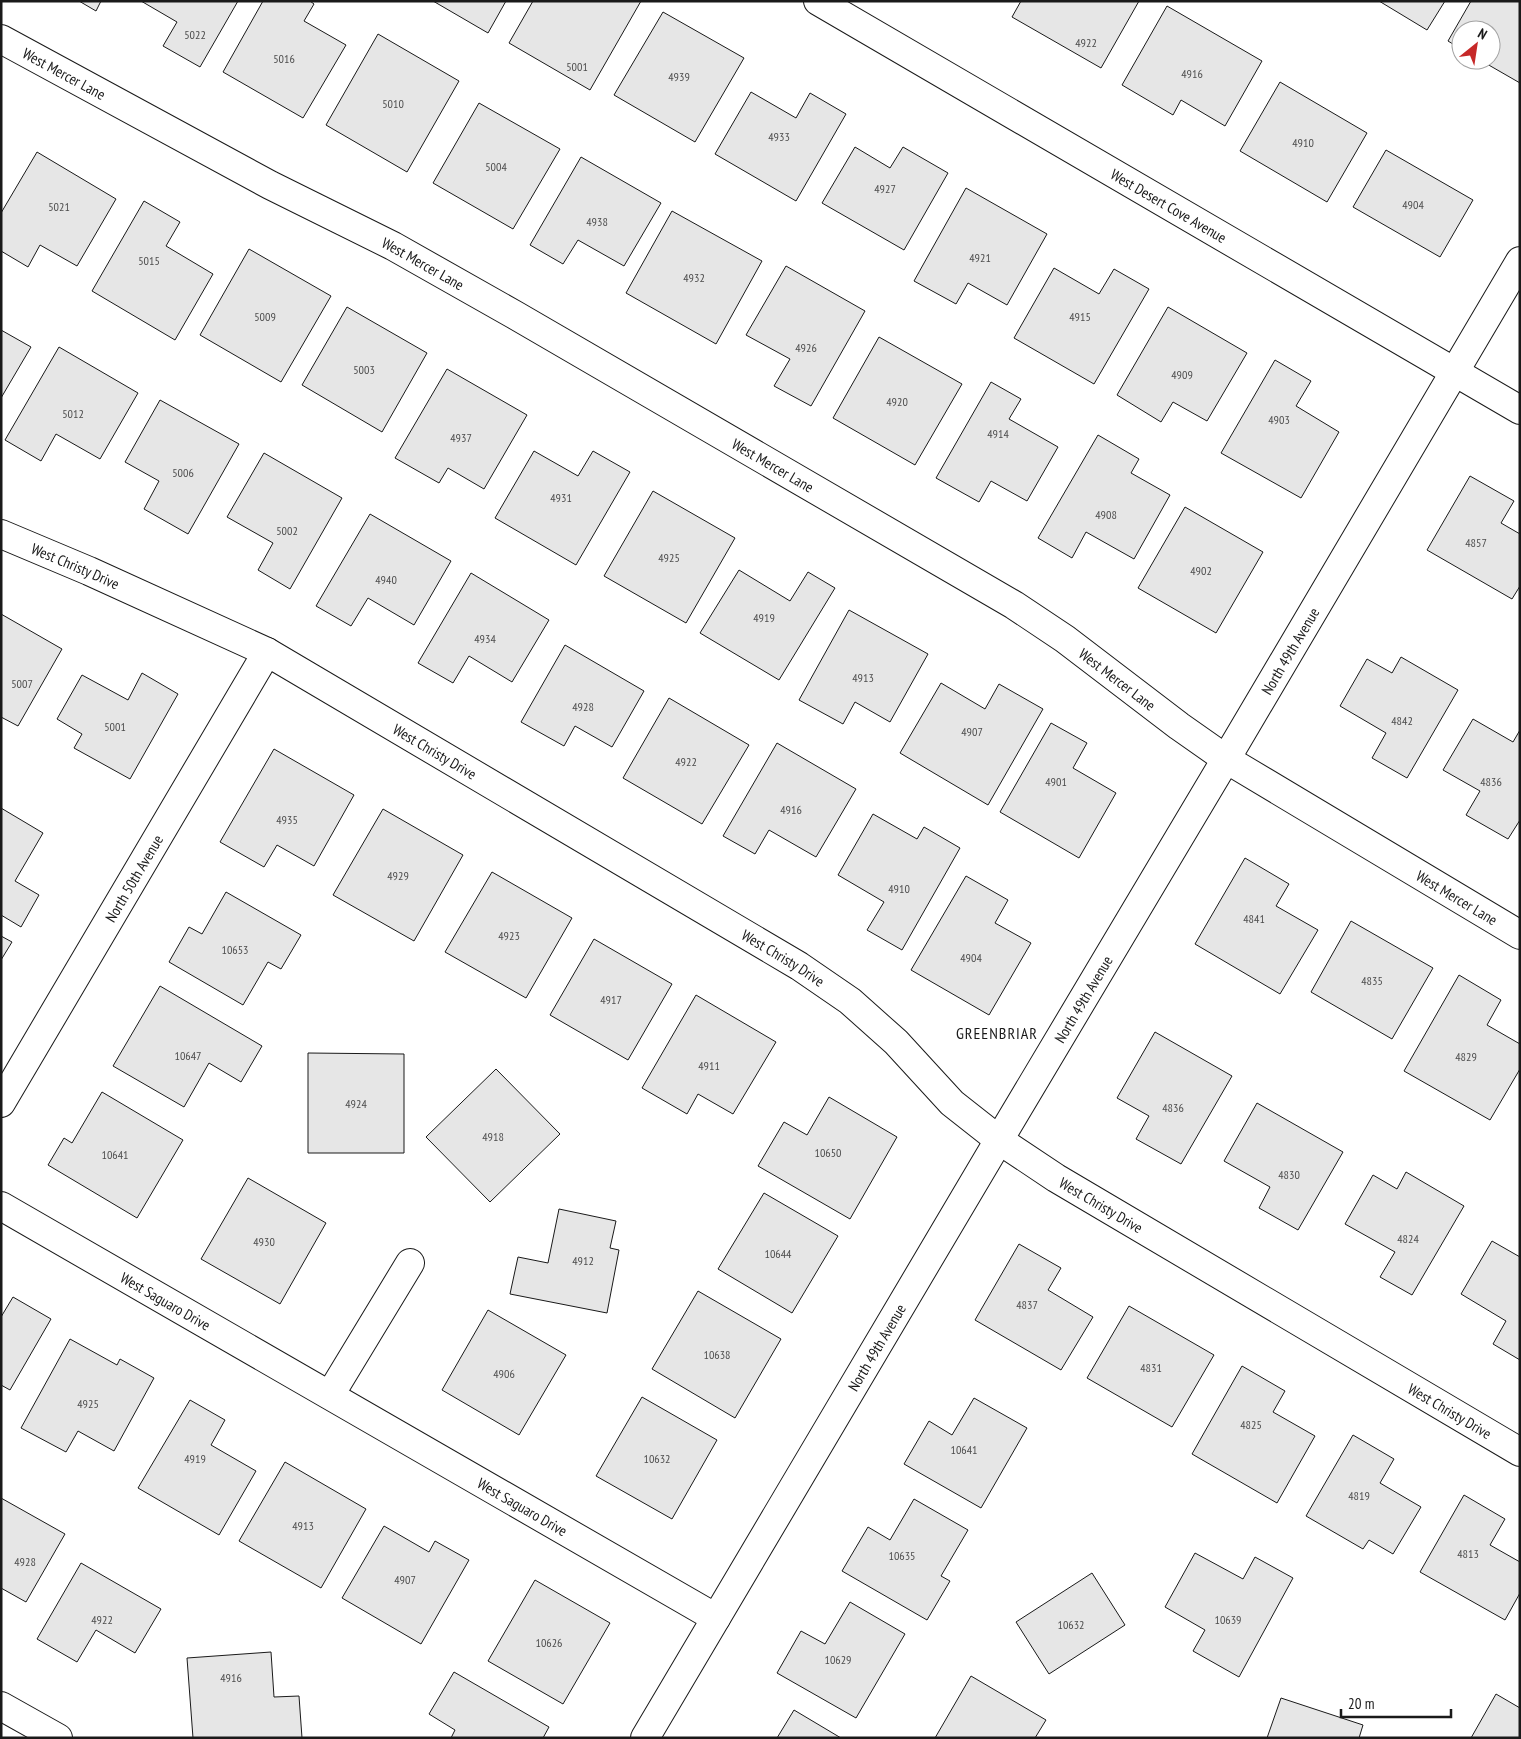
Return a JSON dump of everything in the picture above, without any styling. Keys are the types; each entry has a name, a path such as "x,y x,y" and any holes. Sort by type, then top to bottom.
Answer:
{"street":[{"name":"West Desert Cove Avenue","path":"818,1 1520,410"},
{"name":"West Mercer Lane","path":"1,39 270,185 410,256 1014,605 1065,639 1179,726 1226,759 1520,935"},
{"name":"North 49th Avenue","path":"645,1738 1520,261"},
{"name":"West Christy Drive","path":"1,534 89,571 267,652 800,966 850,1001 896,1042 952,1103 998,1140 1056,1178 1520,1452"},
{"name":"North 50th Avenue","path":"1,1103 267,652"},
{"name":"West Saguaro Drive","path":"1,1206 716,1618"},
{"path":"330,1395 410,1263"},
{"path":"1,1706 58,1738"}],"building":[{"path":"79,1 101,1 96,11"},
{"path":"141,1 238,1 200,67 163,46 177,22"},
{"path":"263,1 310,1 314,4 304,21 346,45 303,118 223,72"},
{"path":"433,1 506,1 488,33"},
{"path":"533,1 641,1 590,90 509,43"},
{"path":"1021,1 1139,1 1101,68 1012,17"},
{"path":"1379,1 1445,1 1427,30"},
{"path":"1471,1 1520,1 1520,83 1497,70 1501,70 1501,20 1460,20"},
{"path":"1167,6 1262,61 1225,126 1181,100 1173,115 1122,85"},
{"path":"663,12 744,58 695,142 614,95"},
{"path":"378,34 459,81 407,172 326,125"},
{"path":"1280,82 1367,133 1327,202 1240,151"},
{"path":"751,92 796,118 810,93 846,114 796,201 715,154"},
{"path":"479,103 560,149 513,229 433,183"},
{"path":"855,147 890,168 903,147 948,173 904,250 822,203"},
{"path":"1386,150 1473,200 1440,257 1353,207"},
{"path":"37,152 116,199 77,266 40,245 28,267 1,251 1,213"},
{"path":"581,157 661,203 624,266 578,240 563,264 530,245"},
{"path":"966,188 1047,234 1007,305 968,283 956,304 914,281"},
{"path":"144,201 180,222 166,246 213,274 175,340 92,291"},
{"path":"672,211 762,261 716,344 626,293"},
{"path":"249,249 331,296 281,382 200,335"},
{"path":"786,266 865,311 811,406 774,386 790,359 746,335"},
{"path":"1054,268 1099,294 1114,269 1149,289 1094,384 1014,338"},
{"path":"347,307 427,353 382,432 302,385"},
{"path":"1168,307 1247,353 1207,421 1173,402 1161,422 1117,395"},
{"path":"1,330 31,347 1,398"},
{"path":"879,337 962,384 915,465 833,418"},
{"path":"59,347 138,393 100,459 56,434 41,461 5,440"},
{"path":"1275,360 1311,381 1296,406 1339,432 1301,498 1221,453"},
{"path":"447,369 527,415 484,489 448,468 439,483 395,458"},
{"path":"991,382 1021,399 1009,419 1058,447 1027,501 991,481 979,502 936,478"},
{"path":"160,400 239,444 188,534 144,509 159,481 125,462"},
{"path":"1098,435 1139,459 1131,473 1170,495 1134,559 1086,532 1072,558 1038,538"},
{"path":"534,451 578,476 593,451 630,472 576,565 495,518"},
{"path":"264,453 342,498 290,589 258,570 273,543 227,517"},
{"path":"1470,476 1514,501 1501,523 1520,534 1520,586 1512,599 1427,550"},
{"path":"653,491 735,538 686,623 604,576"},
{"path":"1185,507 1263,552 1216,633 1138,588"},
{"path":"370,514 451,561 414,625 368,598 351,626 316,606"},
{"path":"739,570 790,601 808,572 835,588 779,680 700,633"},
{"path":"471,573 549,620 512,682 469,656 453,683 418,663"},
{"path":"849,610 928,654 890,722 855,702 843,724 799,700"},
{"path":"1,614 62,649 18,726 1,717"},
{"path":"565,645 644,691 612,747 575,726 564,746 521,722"},
{"path":"1401,657 1458,690 1407,778 1372,758 1386,733 1340,706 1367,659 1392,673"},
{"path":"142,673 178,694 130,779 74,748 82,734 57,719 82,675 128,700"},
{"path":"941,683 985,709 999,684 1043,709 988,805 900,753"},
{"path":"669,698 749,745 702,824 623,778"},
{"path":"1473,719 1513,742 1520,730 1520,820 1508,839 1466,815 1480,791 1443,770"},
{"path":"1051,723 1087,743 1073,768 1116,793 1079,858 1000,812"},
{"path":"777,743 856,789 816,857 769,830 755,854 723,836"},
{"path":"274,749 354,795 314,866 277,845 264,867 220,842"},
{"path":"1,808 43,833 15,881 39,895 21,927 1,915"},
{"path":"383,809 463,855 414,941 333,895"},
{"path":"873,814 917,839 924,827 960,848 902,950 867,930 884,902 838,875"},
{"path":"1245,858 1289,884 1276,906 1318,930 1280,994 1195,944"},
{"path":"492,872 572,918 526,998 445,952"},
{"path":"966,876 1008,900 995,923 1031,943 989,1015 911,970"},
{"path":"226,892 301,935 281,969 268,962 243,1005 169,962 189,927 202,934"},
{"path":"1351,921 1433,968 1392,1039 1311,992"},
{"path":"1,936 12,942 1,960"},
{"path":"594,939 672,984 628,1060 550,1015"},
{"path":"1459,975 1501,1000 1487,1025 1520,1044 1520,1069 1490,1120 1404,1071"},
{"path":"160,986 262,1046 241,1082 209,1063 184,1107 113,1066"},
{"path":"696,995 776,1042 733,1114 698,1094 687,1114 642,1088"},
{"path":"1155,1032 1232,1076 1181,1164 1136,1139 1149,1116 1117,1098"},
{"path":"308,1053 404,1054 404,1153 308,1153"},
{"path":"496,1069 560,1134 490,1202 426,1137"},
{"path":"102,1092 183,1140 137,1218 48,1165 64,1138 72,1143"},
{"path":"829,1097 897,1137 850,1219 758,1166 784,1122 807,1135"},
{"path":"1257,1103 1343,1152 1298,1230 1259,1208 1270,1187 1224,1161"},
{"path":"1406,1172 1464,1206 1412,1295 1380,1277 1395,1252 1345,1224 1373,1175 1397,1189"},
{"path":"248,1178 326,1223 280,1304 201,1259"},
{"path":"764,1193 838,1236 792,1313 718,1269"},
{"path":"559,1209 616,1221 610,1248 619,1250 607,1313 510,1294 518,1257 548,1263"},
{"path":"1492,1241 1520,1257 1520,1360 1493,1344 1506,1321 1461,1294"},
{"path":"1019,1244 1061,1268 1048,1290 1093,1317 1061,1370 975,1320"},
{"path":"698,1291 781,1339 735,1418 652,1369"},
{"path":"13,1297 51,1319 10,1390 1,1385 1,1317"},
{"path":"1129,1306 1214,1355 1172,1427 1087,1378"},
{"path":"488,1310 566,1355 519,1435 442,1390"},
{"path":"70,1339 117,1365 120,1359 154,1378 114,1451 78,1431 66,1452 21,1428"},
{"path":"1242,1366 1285,1391 1273,1412 1315,1436 1277,1503 1192,1454"},
{"path":"642,1397 717,1440 672,1519 596,1476"},
{"path":"974,1398 1027,1428 981,1508 904,1464 929,1421 952,1435"},
{"path":"190,1400 225,1420 211,1445 256,1471 219,1535 138,1488"},
{"path":"1353,1435 1394,1459 1380,1483 1421,1507 1393,1554 1369,1540 1363,1549 1306,1516"},
{"path":"285,1462 366,1509 321,1588 239,1541"},
{"path":"1464,1495 1505,1519 1490,1545 1520,1562 1520,1593 1505,1620 1420,1572"},
{"path":"1,1498 65,1534 26,1602 1,1588"},
{"path":"914,1499 968,1530 941,1576 950,1581 927,1620 842,1571 868,1527 890,1540"},
{"path":"384,1526 429,1552 435,1541 469,1560 421,1644 342,1598"},
{"path":"1195,1553 1243,1579 1255,1557 1293,1578 1239,1677 1193,1651 1205,1630 1165,1607"},
{"path":"81,1563 161,1609 135,1653 96,1630 77,1662 37,1639"},
{"path":"1092,1573 1125,1625 1049,1674 1016,1622"},
{"path":"535,1580 610,1623 563,1704 488,1661"},
{"path":"850,1602 905,1634 856,1718 777,1673 801,1631 825,1644"},
{"path":"271,1652 274,1697 299,1696 302,1738 193,1738 187,1658"},
{"path":"454,1672 549,1727 543,1738 451,1738 455,1730 429,1714"},
{"path":"971,1676 1046,1720 1035,1738 935,1738"},
{"path":"1496,1694 1520,1708 1520,1738 1471,1738"},
{"path":"1281,1698 1363,1725 1359,1738 1267,1738"},
{"path":"794,1710 841,1738 777,1738"}],"district":[{"name":"GREENBRIAR","path":"997,1033"}]}
